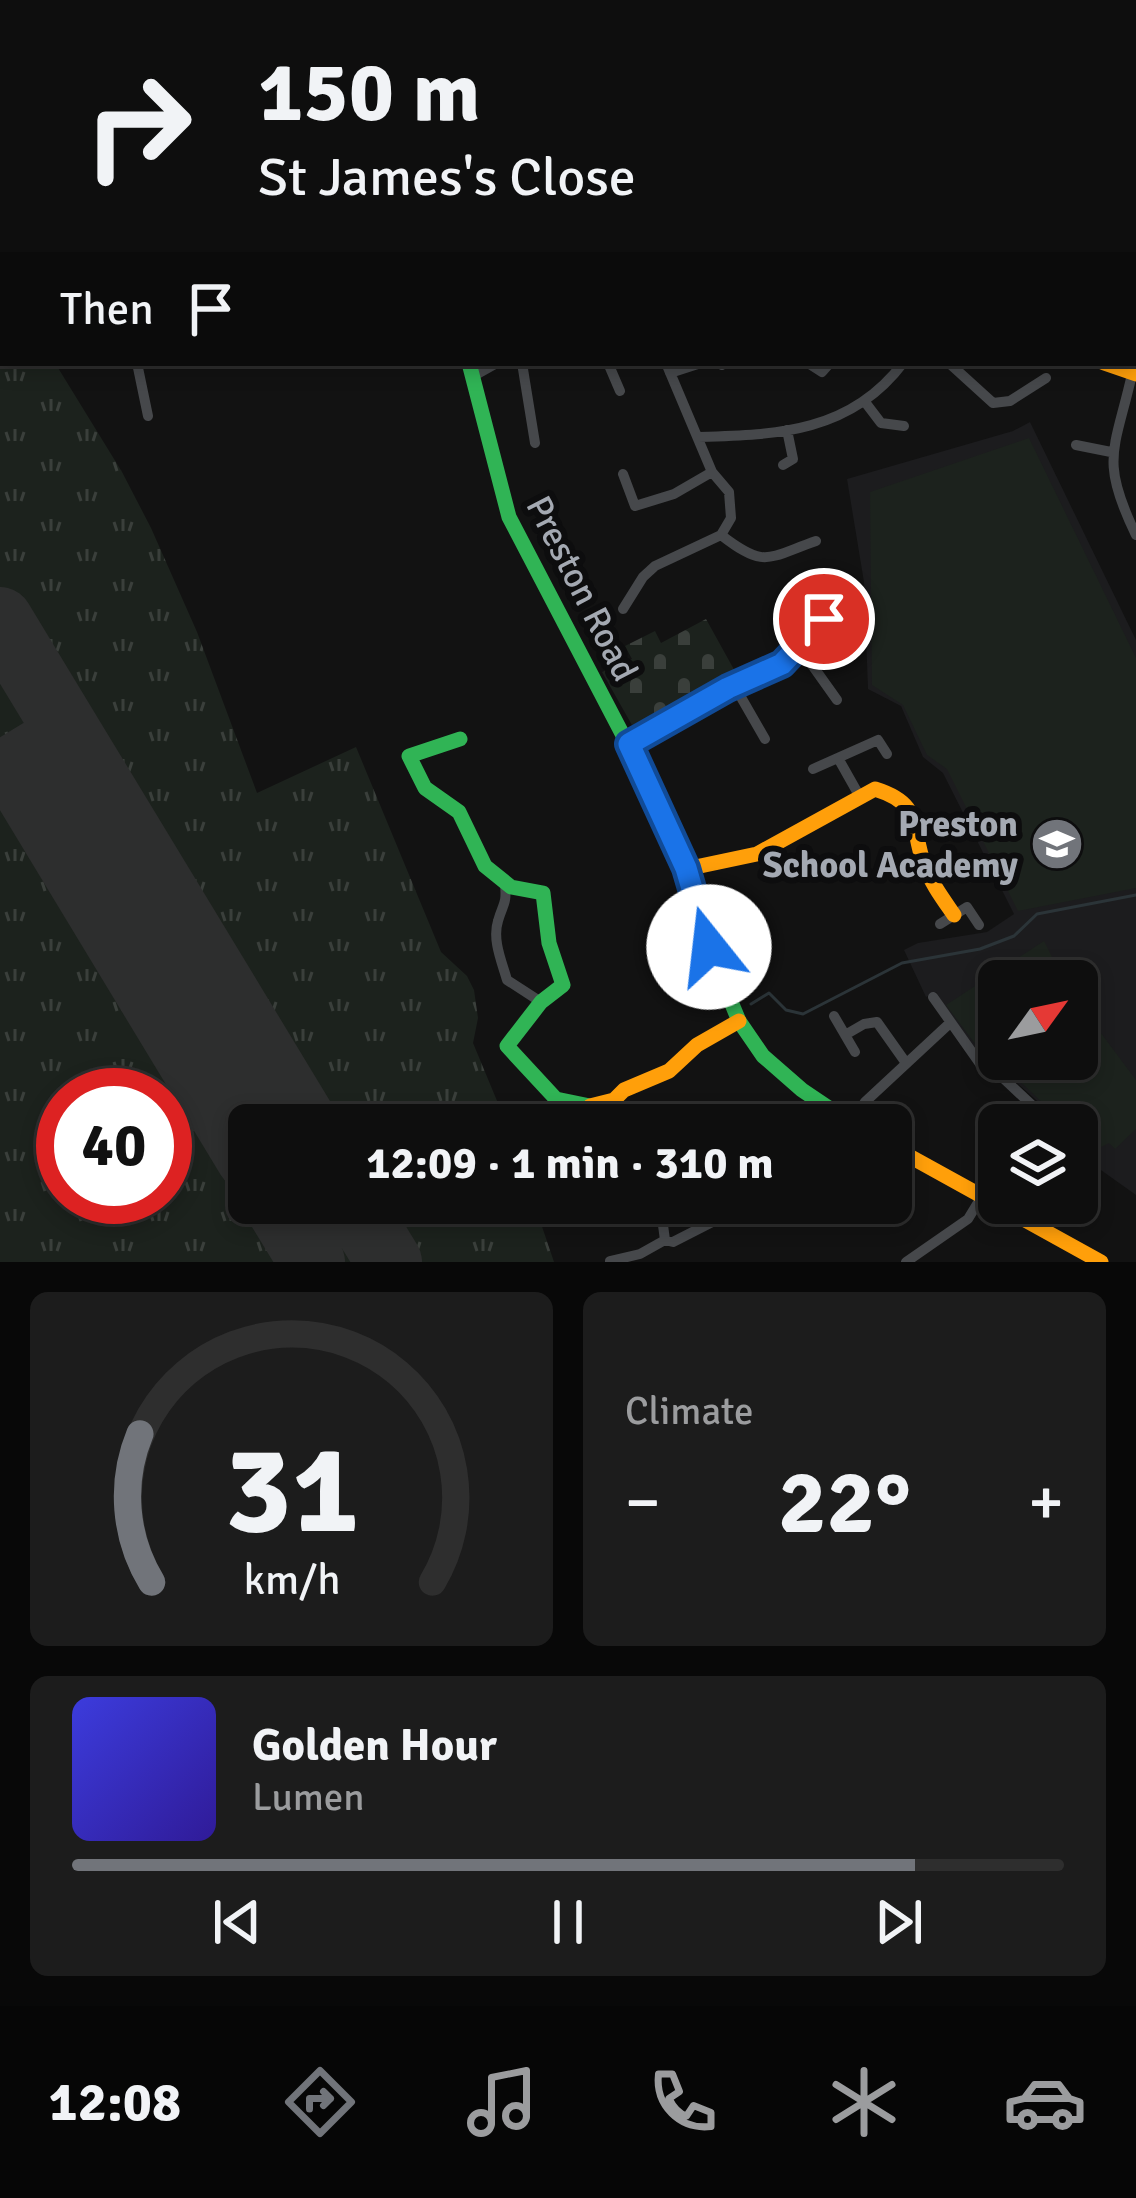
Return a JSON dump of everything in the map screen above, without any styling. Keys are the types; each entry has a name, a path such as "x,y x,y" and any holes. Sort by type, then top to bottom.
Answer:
{"street":[{"path":"138,366 148,416"},
{"path":"522,366 535,442"},
{"path":"609,366 613,385"},
{"path":"956,366 993,403"},
{"path":"699,437 765,435 841,416 881,392 900,367"},
{"path":"623,609 655,566 721,535 729,526 733,506 729,492 712,472 668,368"},
{"name":"Preston Road","path":"471,370 509,518 629,744 686,868 705,939 740,1021 763,1056 823,1104"},
{"path":"1134,374 1111,452 1120,502 1136,535"},
{"path":"979,416 993,403 1010,401 1046,378"},
{"path":"865,402 881,423 904,426"},
{"path":"783,465 793,459 787,430"},
{"path":"1076,445 1111,452"},
{"path":"623,474 634,506 674,494 712,472"},
{"path":"721,535 746,555 763,560 816,541"},
{"path":"629,744 782,664 824,619"},
{"path":"800,648 837,700"},
{"path":"734,686 765,739"},
{"path":"460,739 409,756 424,788 459,812 485,866 505,884 543,893 549,943 563,985 541,1002 507,1046 556,1100 580,1104"},
{"path":"813,769 878,740 887,754"},
{"path":"838,758 860,797"},
{"path":"686,868 757,854 875,788 896,794 917,821 923,863 954,916 979,925"},
{"path":"505,884 507,905 498,920 496,940 507,980 541,1002"},
{"path":"933,997 988,1075 1001,1076 1031,1104"},
{"path":"834,1016 854,1052"},
{"path":"599,1104 669,1071 697,1045 740,1021"},
{"path":"845,1036 877,1022 906,1063"},
{"path":"865,1104 950,1024"},
{"path":"555,1104 556,1100"},
{"path":"614,1100 614,1104"},
{"path":"912,1158 978,1194"},
{"path":"906,1262 961,1225 978,1202"},
{"path":"663,1224 665,1240"},
{"path":"610,1262 640,1254 665,1240 673,1242 708,1224"},
{"path":"1032,1224 1101,1262"}],"shaded area":[{"name":"Preston School Academy","path":"1030,422 1136,640 1136,1195 1098,1168 1098,1104 1041,1104 1014,1080 1098,1080 1098,960 978,960 978,1053 936,992 926,997 904,950 918,943 987,932 1014,914 943,773 923,757 901,706 868,689 864,582 847,479"}],"green space":[{"path":"3,366 57,366 122,472 197,632 257,793 356,747 441,952 467,976 474,990 478,1018 473,1043 498,1104 228,1104 228,1224 541,1224 554,1262 0,1262"},
{"name":"Preston School Academy","path":"1029,438 1136,658 1136,888 1018,911 947,769 927,755 903,705 872,685 870,492"},
{"path":"706,619 737,675 632,725 602,672 632,659 625,646 655,631 661,643"},
{"path":"1044,941 1054,960 1015,960"},
{"path":"978,984 978,1048 946,1005"},
{"path":"1098,1029 1136,1080 1136,1129 1115,1149 1109,1143 1101,1147 1098,1104 1044,1104 1019,1080 1098,1080"}],"waterway":[{"path":"751,1004 769,993 786,1010 803,1014 902,963 980,949 1014,936 1037,914 1136,895"}],"runway":[{"path":"0,620 69,734 31,757"},
{"path":"228,1123 13,768 69,734 293,1104"},
{"path":"289,1224 312,1262"},
{"path":"366,1224 389,1262"}],"traffic: fast":[{"path":"470,366 509,517 650,787 686,869 705,939 739,1021 763,1056 823,1104"},
{"path":"460,739 409,756 425,788 459,812 485,866 511,887 543,893 549,943 563,985 541,1002 507,1046 556,1099 580,1104"}],"traffic: slow":[{"path":"1113,366 1136,374"},
{"path":"686,869 757,854 875,789 908,809 927,871 954,915"},
{"path":"598,1104 669,1071 697,1045 739,1021"},
{"path":"912,1158 1101,1262"}],"place":[{"name":"Preston School Academy","path":"1057,844"}],"route":[{"path":"709,947 686,868 629,744 728,688 782,664 824,619"}]}
